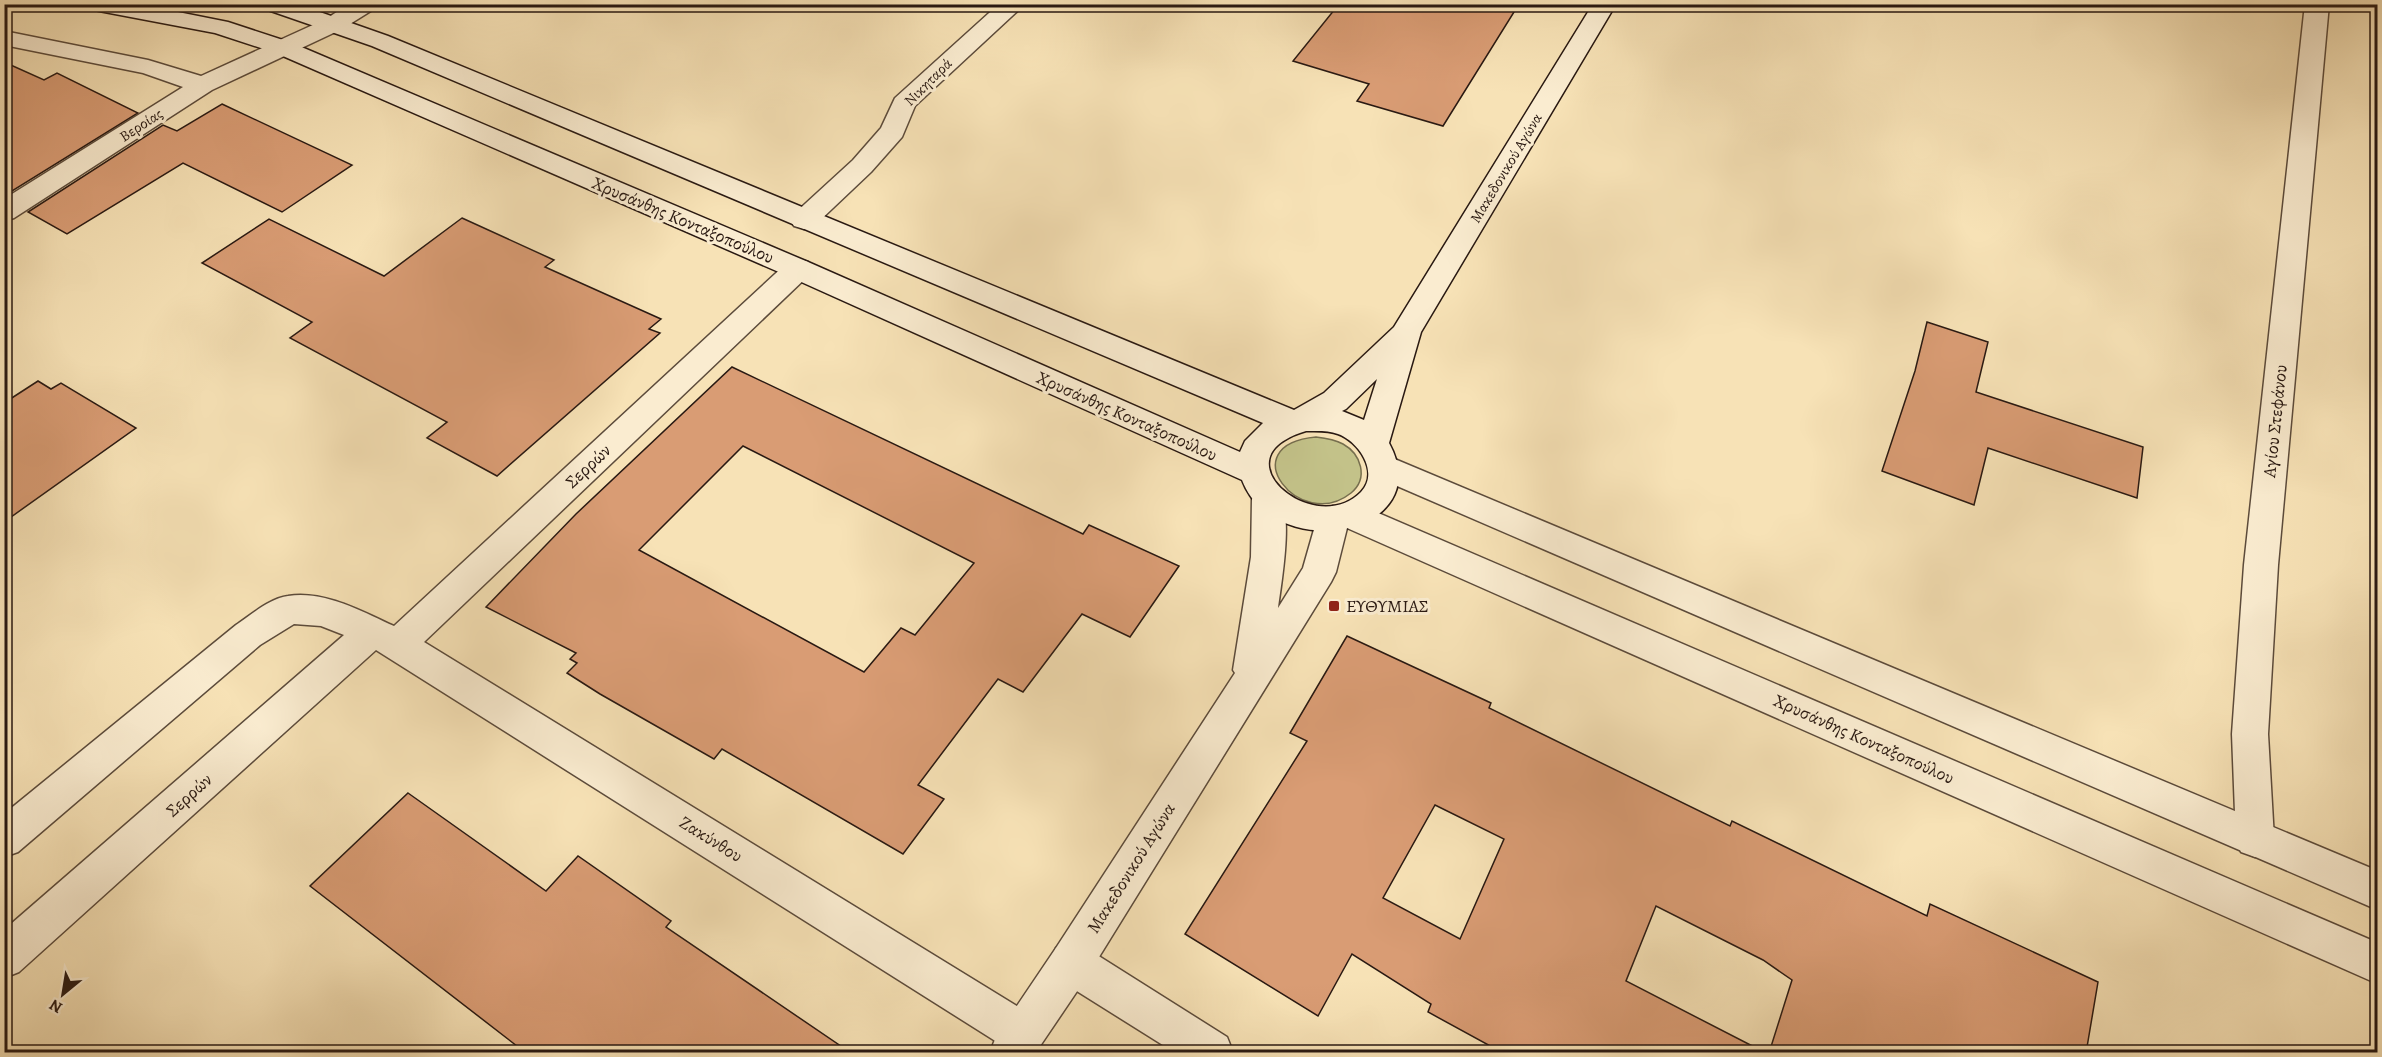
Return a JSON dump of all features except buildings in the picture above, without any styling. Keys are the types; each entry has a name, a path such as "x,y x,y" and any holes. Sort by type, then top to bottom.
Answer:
{"street":[{"name":"Χρυσάνθης Κονταξοπούλου","path":"99,4 220,27 284,48 798,269 1261,485"},
{"path":"273,4 334,24 1004,301 1202,386 1298,421 1322,419 1342,423 1359,431 1379,455 2378,891"},
{"name":"Βεροίας","path":"4,212 203,85 334,24 366,4"},
{"name":"Νικηταρά","path":"804,220 862,166 893,132 904,103 1014,4"},
{"name":"Μακεδονικού Αγώνα","path":"1406,332 1605,4"},
{"name":"Αγίου Στεφάνου","path":"2255,839 2250,734 2259,587 2317,4"},
{"path":"4,38 148,68 203,85"},
{"name":"Σερρών","path":"4,958 386,637 798,269"},
{"path":"1406,332 1379,455 1384,482 1377,496 1365,507 1341,517 1298,516 1282,509 1261,485 1254,456 1262,441 1275,429 1298,421 1335,402 1406,332"},
{"name":"Μακεδονικού Αγώνα","path":"1249,681 1268,557 1261,485"},
{"name":"Χρυσάνθης Κονταξοπούλου","path":"1341,517 2378,964"},
{"name":"Μακεδονικού Αγώνα","path":"1017,1043 1071,963 1320,572 1341,517"},
{"path":"4,838 270,619 288,610 321,612 386,637"},
{"name":"Ζακύνθου","path":"386,637 1017,1043"},
{"path":"1071,963 1212,1053"}],"shaded area":[{"path":"1316,437 1333,440 1349,448 1361,467 1357,487 1351,493 1331,503 1312,503 1295,495 1282,483 1276,469 1278,455 1291,443"}],"place":[{"name":"ΕΥΘΥΜΙΑΣ","path":"1334,606"}]}
